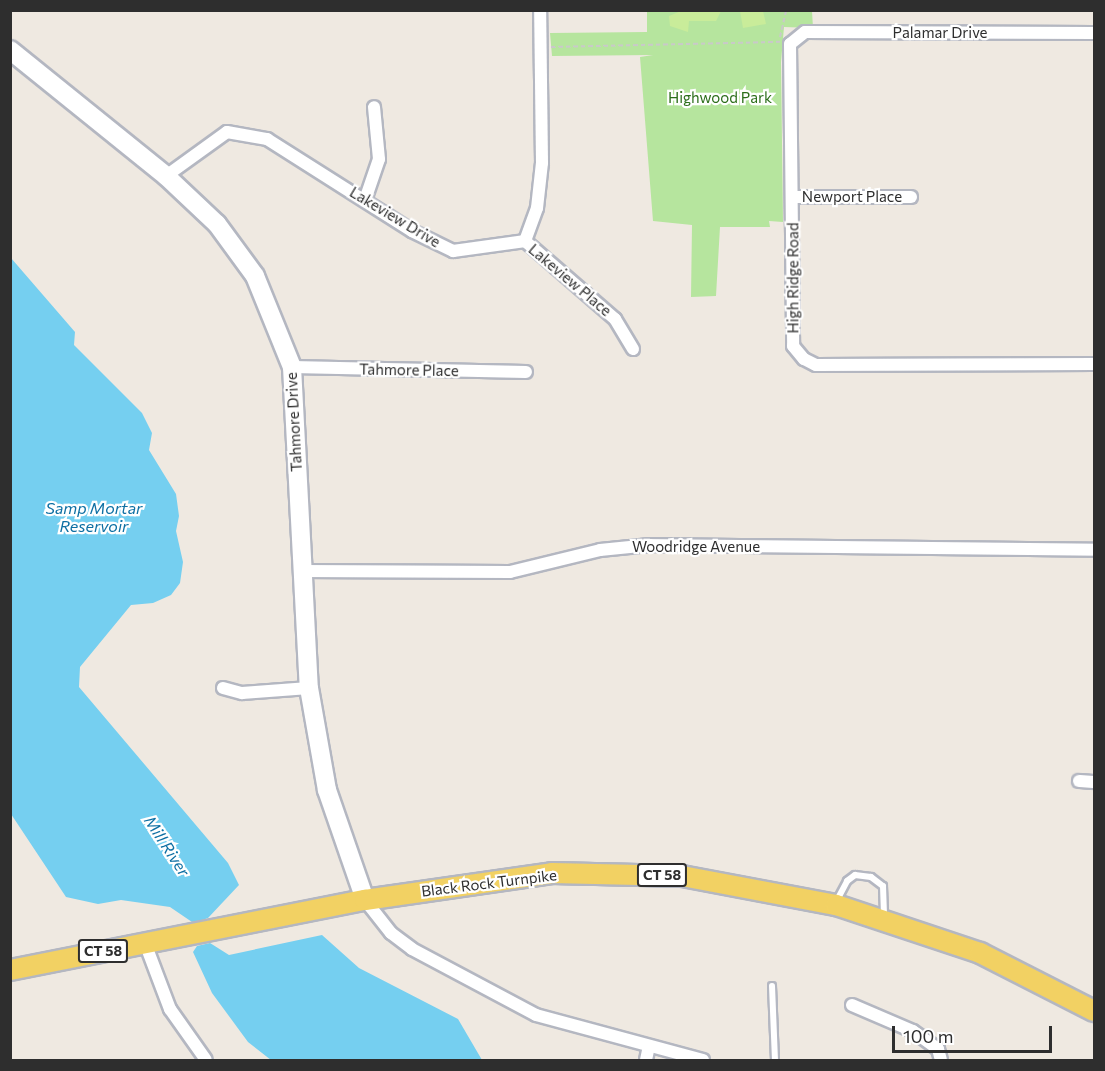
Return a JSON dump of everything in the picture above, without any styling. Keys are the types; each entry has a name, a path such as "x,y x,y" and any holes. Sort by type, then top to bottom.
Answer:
{"main road":[{"name":"Black Rock Turnpike","path":"10,970 364,900 552,873 682,876 836,905 981,953 1095,1011"}],"street":[{"path":"525,241 537,208 542,163 540,10"},
{"name":"Palamar Drive","path":"787,43 805,32 1095,33"},
{"name":"High Ridge Road","path":"787,43 794,196 793,346 804,360 816,365 1095,364"},
{"name":"Tahmore Drive","path":"10,50 166,176 217,224 255,276 292,367 301,571 309,688 327,790 364,900"},
{"path":"365,200 379,159 375,107"},
{"name":"Lakeview Drive","path":"166,176 226,132 267,139 412,231 453,251 525,241"},
{"name":"Newport Place","path":"794,196 911,197"},
{"name":"Lakeview Place","path":"525,241 615,319 633,349"},
{"name":"Tahmore Place","path":"292,367 526,372"},
{"name":"Woodridge Avenue","path":"301,571 510,573 600,550 650,545 1095,550"},
{"path":"223,688 242,693 309,688"},
{"path":"1079,782 1095,782"},
{"path":"364,900 391,933 412,949 526,1011 702,1060"},
{"path":"145,943 170,1009 206,1060"},
{"path":"852,1005 913,1030 938,1049 941,1060"},
{"path":"646,1060 649,1046"}],"lane":[{"path":"836,905 847,881 855,875 871,877 884,886 884,921"},
{"path":"772,986 775,1060"}],"path":[{"path":"541,48 787,43 786,10"}],"green space":[{"name":"Highwood Park","path":"647,11 812,11 813,28 784,27 781,62 783,222 769,221 770,227 720,227 716,296 691,297 692,225 653,221 640,57 653,55 552,56 550,33 647,32"},
{"path":"681,11 721,11 716,21 689,21 688,32 670,26 669,16"},
{"path":"740,11 763,11 766,24 743,28"}],"water":[{"name":"Samp Mortar Reservoir","path":"11,258 75,332 74,345 142,413 152,433 149,450 176,494 179,516 176,531 183,562 180,583 171,595 153,603 131,605 80,667 79,687 228,863 239,885 208,918 200,921 192,922 170,907 121,900 98,904 66,897 11,814"},
{"path":"322,935 359,968 458,1019 482,1060 271,1060 248,1042 212,993 193,952 197,946 210,943 229,955"}],"water label":[{"name":"Mill River","path":"167,846"}]}
